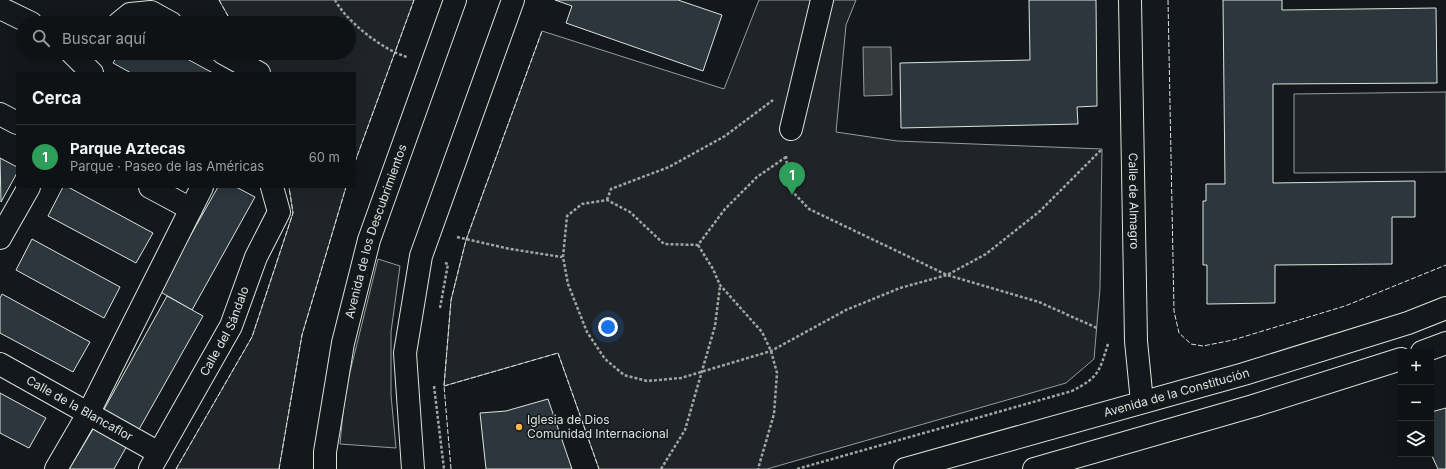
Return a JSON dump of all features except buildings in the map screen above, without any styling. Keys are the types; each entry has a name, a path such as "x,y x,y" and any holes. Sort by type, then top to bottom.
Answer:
{"street":[{"name":"Avenida de los Descubrimientos","path":"324,469 325,452 343,343 370,240 455,0"},
{"path":"413,469 405,353 422,256 513,0"},
{"path":"791,129 822,0"},
{"name":"Calle de Almagro","path":"1130,0 1136,341 1142,402"},
{"path":"0,8 17,16"},
{"path":"128,16 130,14 151,12 158,16"},
{"path":"236,60 257,72"},
{"path":"0,114 16,122"},
{"path":"0,238 28,188"},
{"path":"152,188 191,208"},
{"path":"56,469 88,414 201,188"},
{"name":"Calle del Sándalo","path":"154,461 231,326 256,257 279,212 272,188"},
{"name":"Avenida de la Constitución","path":"905,469 1244,374 1408,323 1446,308"},
{"path":"1430,349 1446,343"},
{"path":"1034,469 1231,412 1398,360"},
{"name":"Calle de la Blancaflor","path":"0,364 88,414 154,461"}],"path":[{"path":"335,0 340,9 348,16"},
{"path":"356,23 370,36 395,53 406,57"},
{"path":"607,200 612,189 669,167 725,136 768,102 801,89"},
{"path":"791,129 786,157 789,188 809,209 947,275 1039,302 1097,328"},
{"path":"698,245 664,244 630,212 607,200 582,204 567,216 563,257 568,284 587,332 605,358 624,375 646,381 681,378 771,351 846,310 900,288 947,275 986,254 1040,211 1102,149"},
{"path":"698,245 730,204 757,177 786,157"},
{"path":"457,237 510,249 563,257"},
{"path":"698,245 713,269 720,285 762,332 771,351 777,373 774,414 758,469"},
{"path":"440,309 448,264"},
{"path":"661,469 685,430 715,326 720,285"},
{"path":"797,469 1072,391 1089,382 1100,370 1108,344"},
{"path":"433,378 444,469"}],"shaded area":[{"path":"219,0 414,0 356,159 356,72 258,72 252,60 356,60 356,16 228,16"},
{"path":"759,0 856,0 846,25 836,132 897,141 1102,149 1100,288 1094,359 1066,383 767,469 599,469 558,353 444,386 451,300 466,240 542,31 724,89"},
{"path":"863,47 891,47 892,95 864,96"},
{"path":"1446,92 1446,172 1294,173 1294,94"},
{"path":"289,188 346,188 302,335 279,469 176,469 252,337 293,213"},
{"path":"378,259 400,266 391,332 391,395 396,448 340,444 345,392"}],"fence":[{"path":"219,0 228,16"},
{"path":"356,159 414,0"},
{"path":"1168,0 1174,311 1179,333 1191,344 1203,346 1233,340 1345,306 1446,265"},
{"path":"451,469 444,386 451,300 466,240 542,31"},
{"path":"176,469 252,337 293,213 289,188"},
{"path":"279,469 302,335 346,188"},
{"path":"444,386 558,353 599,469"}],"place":[{"name":"Parque Aztecas","path":"792,195"},
{"name":"Iglesia de Dios Comunidad Internacional","path":"519,427"}]}
